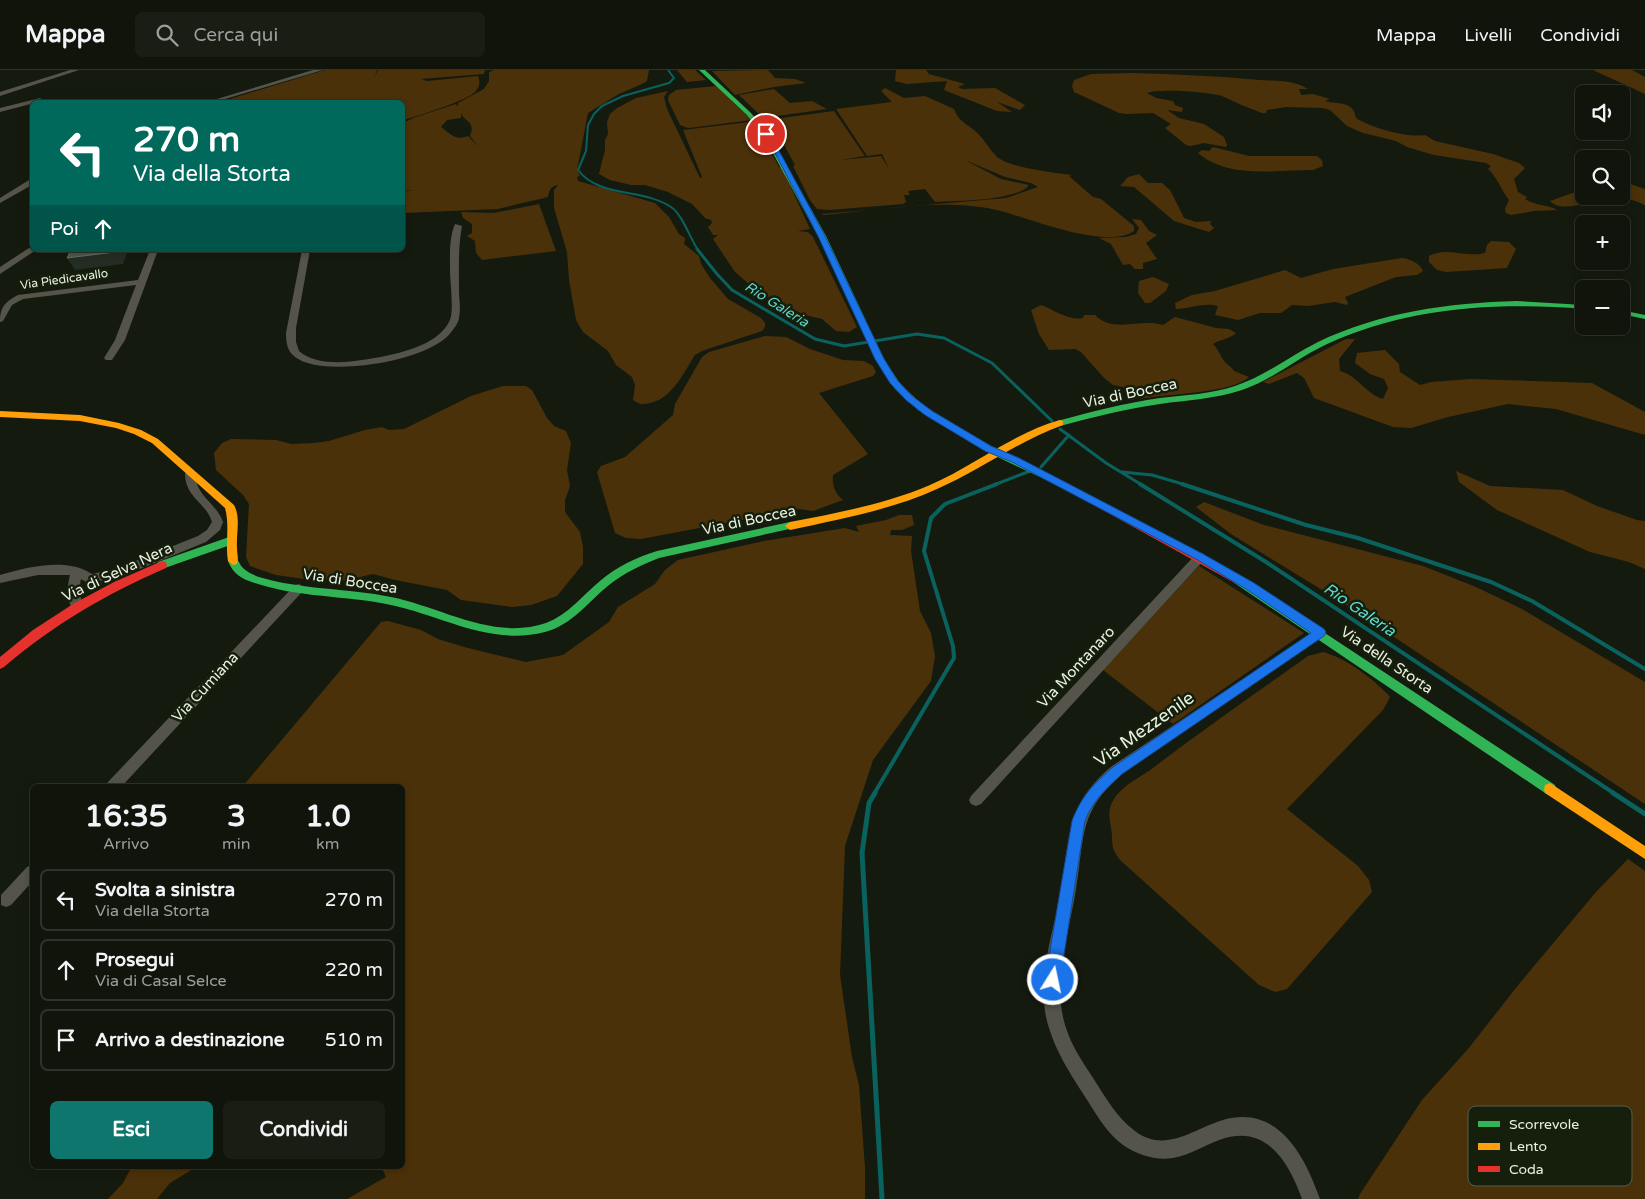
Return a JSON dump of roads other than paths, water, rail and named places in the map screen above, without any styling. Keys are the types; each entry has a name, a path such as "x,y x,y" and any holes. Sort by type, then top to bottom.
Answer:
{"main road":[{"name":"Via della Storta","path":"702,70 749,114 774,146 822,236 880,359 898,387 921,408 988,448 1027,466 1200,556 1250,586 1645,853"},
{"name":"Via di Boccea","path":"0,414 61,416 126,428 155,440 232,510 234,515 233,562 244,574 264,583 393,601 458,621 509,632 531,632 552,626 568,618 603,584 622,570 642,560 657,555 854,512 903,498 941,484 996,451 1044,428 1140,403 1238,388 1253,382 1323,343 1368,326 1409,314 1488,303 1530,303 1575,306"},
{"path":"1630,314 1645,317"},
{"name":"Via di Selva Nera","path":"0,664 38,630 76,606 110,588 232,540"}],"street":[{"path":"0,94 76,70"},
{"path":"217,100 320,70"},
{"path":"0,110 30,102"},
{"path":"0,202 30,183"},
{"path":"306,252 290,335 293,349 302,358 324,364 343,364 390,358 427,347 443,337 452,327 455,318 454,239 458,226"},
{"path":"0,271 30,251"},
{"path":"109,358 118,345 153,252"},
{"name":"Via Piedicavallo","path":"0,319 9,303 21,297 142,282"},
{"path":"91,579 121,572 202,539 212,532 218,519 212,510 196,495 190,482 190,473"},
{"name":"Via Montanaro","path":"976,800 1200,556"},
{"path":"0,579 40,571 77,572 91,579 94,584 110,588"},
{"path":"76,606 73,585 77,572"},
{"name":"Via Cumiana","path":"115,784 299,588"},
{"name":"Via Mezzenile","path":"1311,1199 1301,1172 1286,1148 1266,1133 1242,1126 1222,1130 1183,1148 1168,1150 1154,1149 1141,1145 1125,1135 1110,1120 1068,1051 1057,1026 1052,992 1077,828 1085,805 1093,793 1117,770 1320,632"},
{"path":"6,900 30,874"}],"waterway":[{"name":"Rio Galeria","path":"668,70 674,78 669,83 623,96 602,106 594,114 588,125 586,151 578,170 597,185 648,197 671,207 682,221 698,250"},
{"name":"Rio Galeria","path":"697,249 732,290 815,339 844,346 917,334 944,338 992,363 1052,421"},
{"name":"Rio Galeria","path":"1060,429 1069,435"},
{"path":"1041,467 1069,435"},
{"name":"Rio Galeria","path":"1069,435 1106,463 1142,485"},
{"path":"994,485 1030,471"},
{"path":"1122,472 1152,475 1186,485"},
{"path":"874,794 954,658 953,646 924,551 931,518 945,504 997,484"},
{"name":"Rio Galeria","path":"1140,484 1266,562 1615,794"},
{"path":"1182,484 1306,525 1358,538 1491,582 1532,601 1645,669"},
{"path":"875,793 869,803 862,853 882,1199"},
{"name":"Rio Galeria","path":"1613,793 1645,814"}]}
